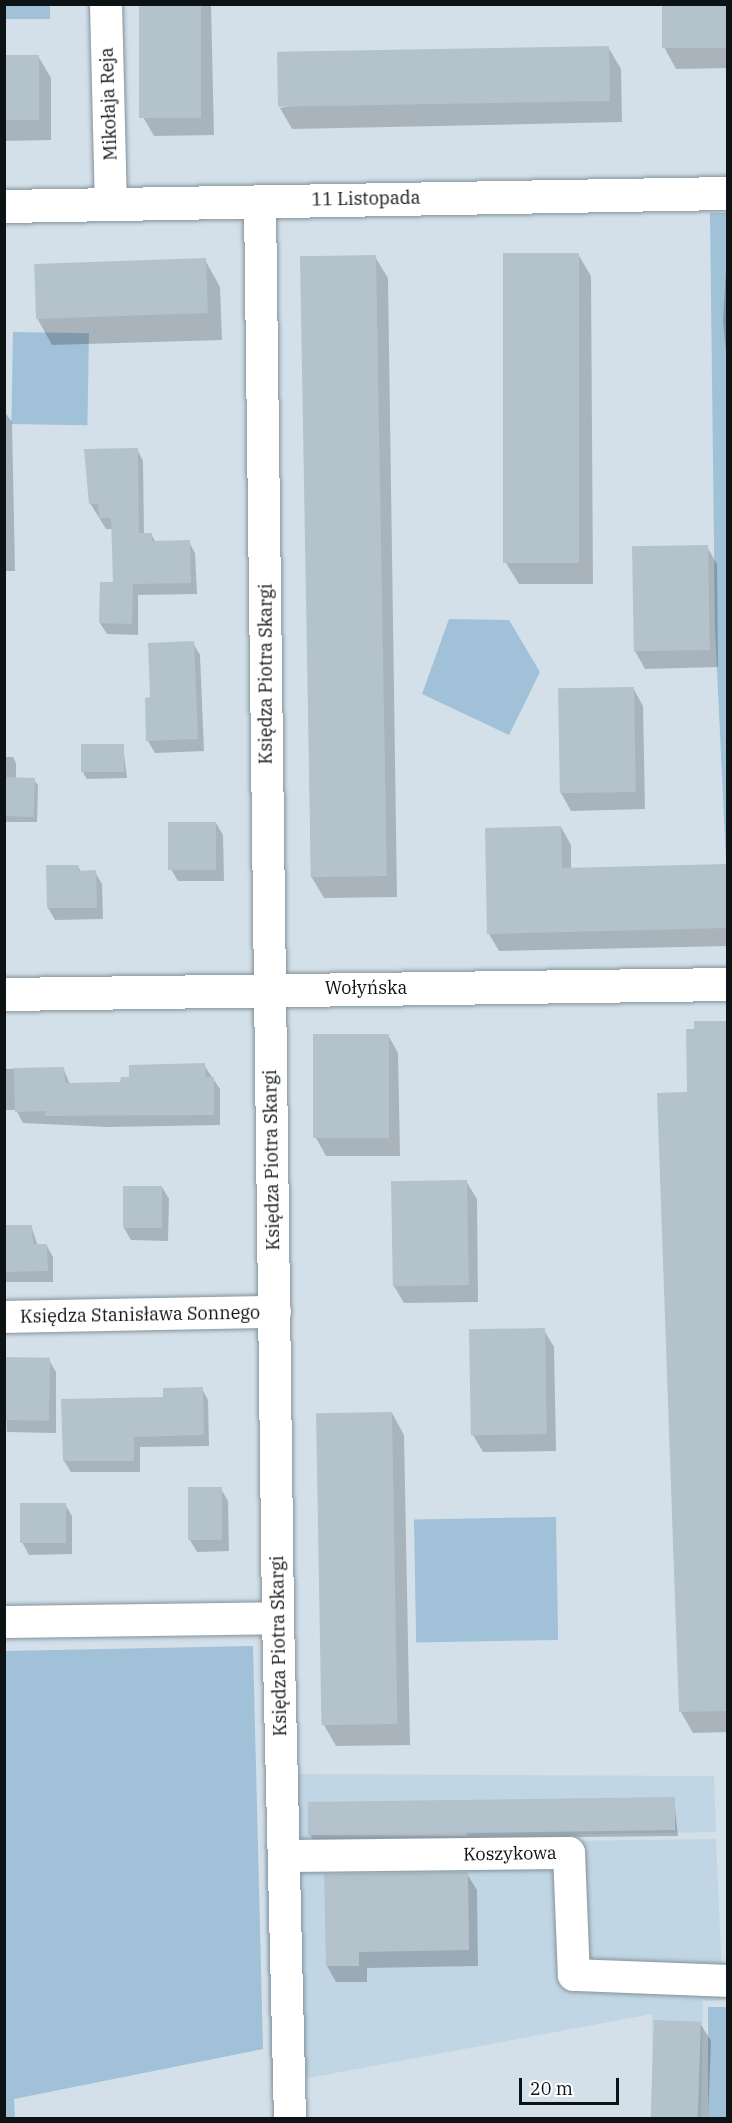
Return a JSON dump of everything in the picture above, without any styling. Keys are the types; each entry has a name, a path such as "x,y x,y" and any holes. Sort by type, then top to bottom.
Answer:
{"street":[{"name":"Mikołaja Reja","path":"106,4 111,204"},
{"name":"11 Listopada","path":"4,206 728,193"},
{"name":"Księdza Piotra Skargi","path":"260,202 278,1618 290,2118"},
{"name":"Wołyńska","path":"4,994 270,988 728,984"},
{"name":"Księdza Stanisława Sonnego","path":"4,1317 274,1312"},
{"path":"4,1622 278,1618"},
{"name":"Koszykowa","path":"284,1856 569,1853 574,1975 728,1981"}],"shaded area":[{"path":"4,5 50,5 50,19 4,19"},
{"path":"710,213 728,213 727,882 715,628"},
{"path":"13,332 89,333 87,425 11,424"},
{"path":"449,619 509,620 540,672 509,735 422,694"},
{"path":"556,1517 558,1640 416,1642 414,1519"},
{"path":"253,1646 263,2049 14,2099 15,2118 5,2118 5,1651"},
{"path":"298,1774 714,1776 716,1832 298,1839"},
{"path":"716,1839 723,2000 703,2001 701,2118 652,2118 652,2014 271,2085 264,1845"},
{"path":"708,2007 727,2007 727,2118 708,2118"}],"building":[{"path":"139,4 201,4 201,118 139,118"},
{"path":"662,4 728,4 728,48 662,48"},
{"path":"609,46 610,101 278,107 277,52"},
{"path":"4,55 39,55 39,120 4,120"},
{"path":"503,253 579,253 579,563 503,563"},
{"path":"376,255 387,876 311,877 300,256"},
{"path":"206,258 208,313 36,319 34,264"},
{"path":"138,448 139,533 152,533 152,541 190,540 191,583 133,584 132,624 99,623 100,582 113,582 111,518 99,518 98,504 89,504 84,449"},
{"path":"708,545 710,650 634,651 632,546"},
{"path":"194,641 198,739 146,741 145,698 150,697 148,643"},
{"path":"634,687 636,792 560,793 558,688"},
{"path":"81,744 124,744 124,772 81,772"},
{"path":"4,777 35,778 34,817 4,816"},
{"path":"168,822 216,822 216,870 168,870"},
{"path":"561,826 562,868 728,864 728,928 487,934 485,828"},
{"path":"46,865 78,865 79,871 96,870 97,908 47,908"},
{"path":"694,1021 728,1021 728,1711 679,1712 657,1093 687,1092 686,1029 694,1029"},
{"path":"313,1034 389,1034 389,1138 313,1138"},
{"path":"205,1063 206,1077 214,1077 214,1115 45,1116 46,1111 15,1112 14,1068 64,1067 65,1083 120,1082 121,1077 129,1077 129,1065"},
{"path":"467,1180 469,1285 393,1286 391,1181"},
{"path":"123,1186 162,1186 162,1228 123,1228"},
{"path":"4,1225 32,1225 33,1244 47,1244 48,1271 4,1272"},
{"path":"545,1328 547,1434 471,1435 469,1329"},
{"path":"4,1357 50,1358 49,1421 4,1420"},
{"path":"203,1387 204,1435 134,1437 134,1461 63,1461 61,1399 163,1397 163,1388"},
{"path":"392,1412 397,1724 321,1725 316,1413"},
{"path":"188,1487 222,1487 222,1540 188,1540"},
{"path":"20,1503 66,1503 66,1543 20,1543"},
{"path":"675,1797 675,1830 467,1833 467,1836 308,1835 308,1802"},
{"path":"468,1872 469,1950 359,1952 359,1966 326,1966 324,1874"},
{"path":"654,2020 701,2022 698,2118 651,2118"}]}
